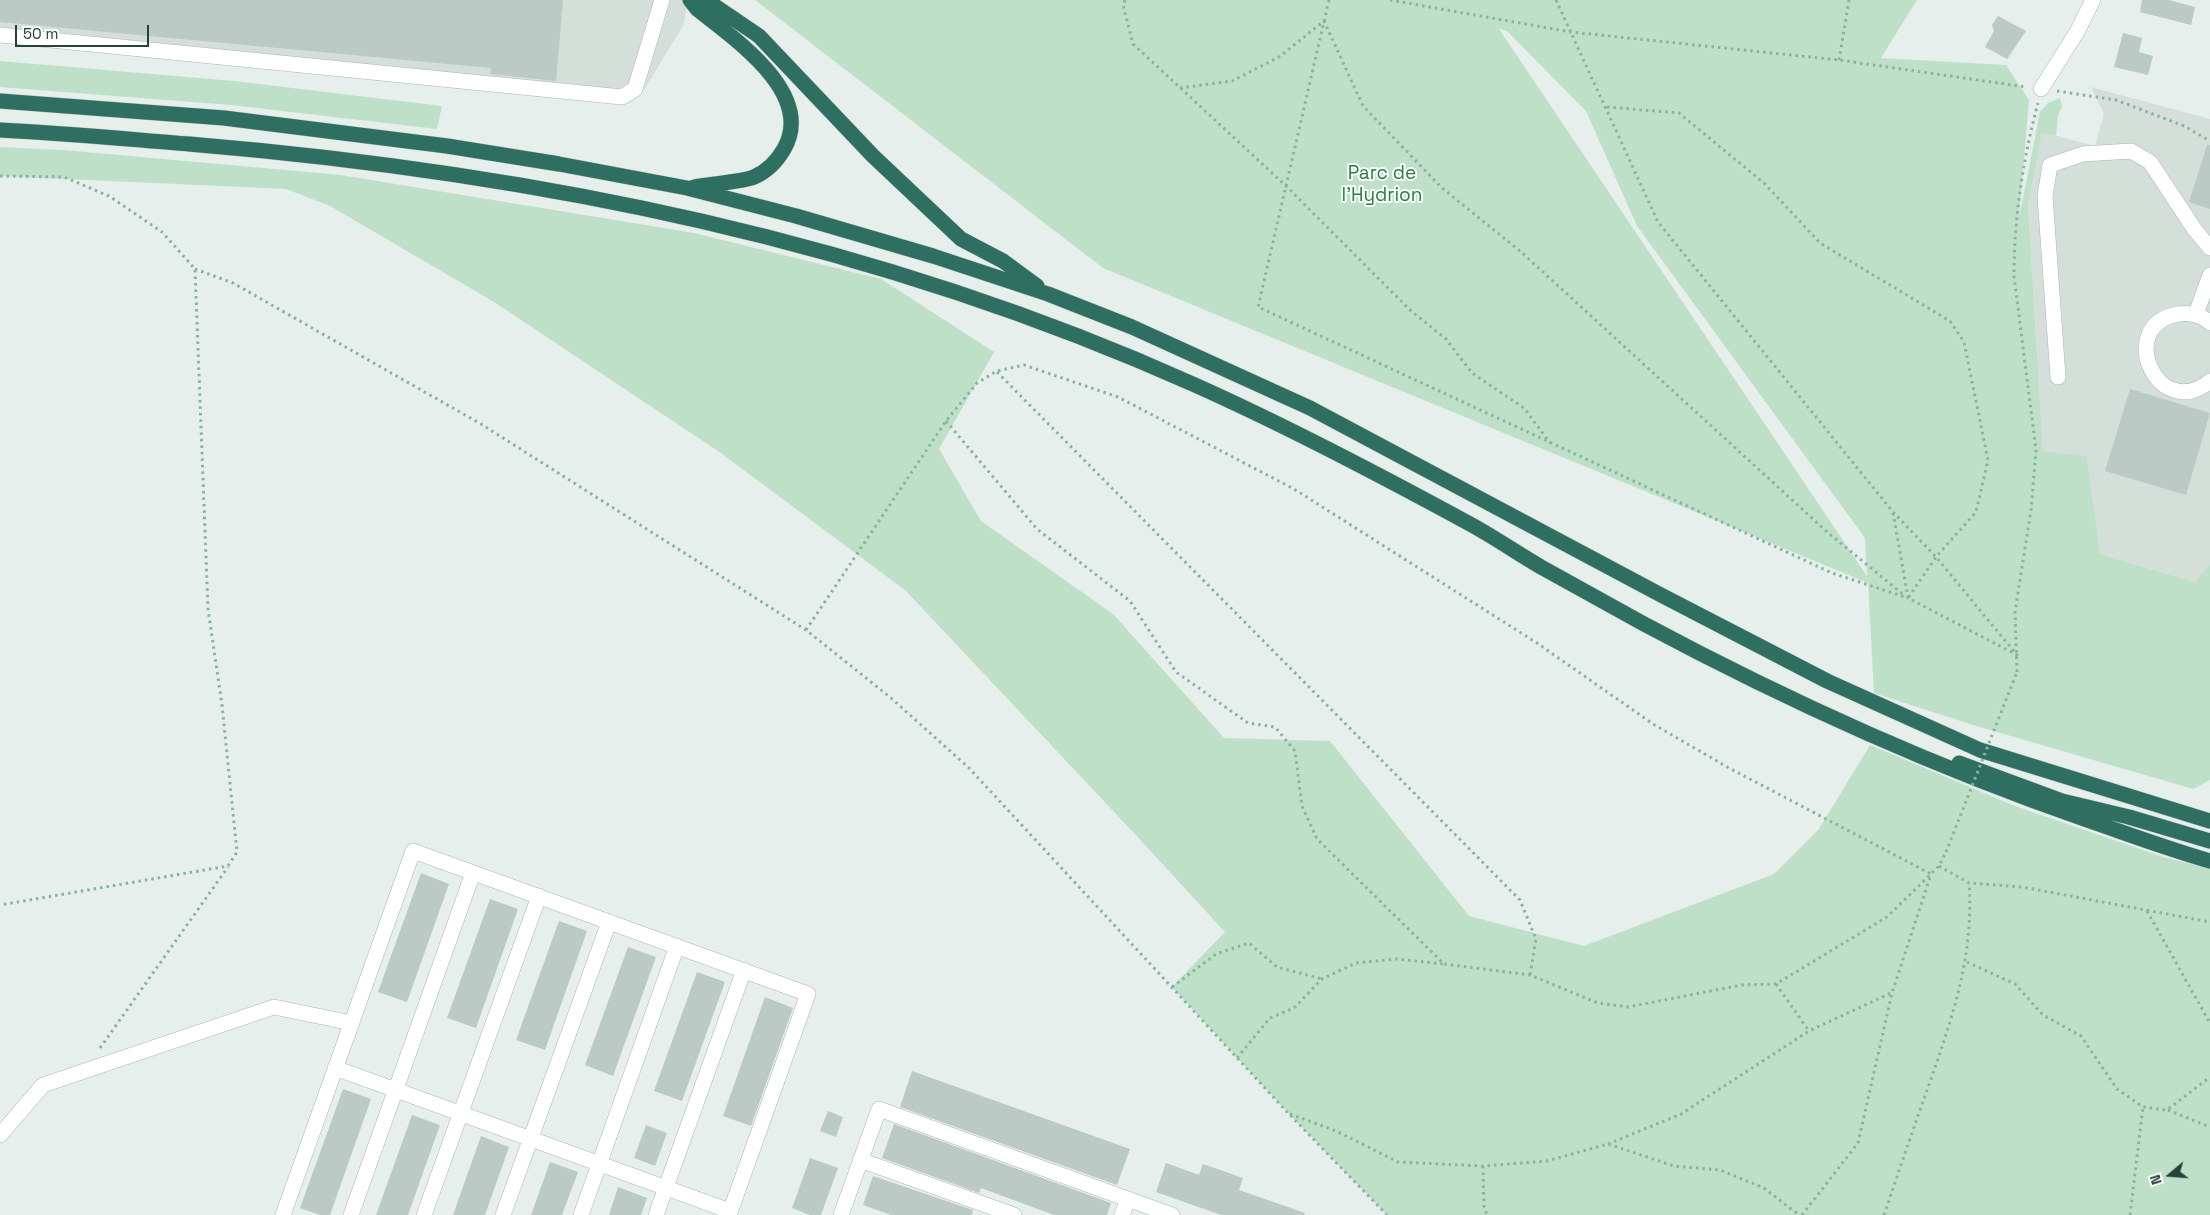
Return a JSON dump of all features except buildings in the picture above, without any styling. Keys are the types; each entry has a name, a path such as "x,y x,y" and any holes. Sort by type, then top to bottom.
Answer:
{"highway":[{"path":"688,188 754,178 776,162 790,139 790,110 776,82 756,55 697,9 690,0"},
{"path":"706,0 759,36 873,156 961,239 1003,262 1048,294"},
{"path":"0,101 224,118 346,133 559,164 688,188 796,216 933,256 1048,294 1132,327 1310,408 1827,681 1980,750 2210,820"},
{"path":"0,130 80,135 342,159 555,189 793,242 927,281 1049,325 1192,384 1292,431 1476,527 1542,567 1645,624 1757,682 1879,738 1996,789 2180,853 2210,861"},
{"path":"1879,738 1959,763 2062,801 2129,817 2210,841"}],"street":[{"path":"0,35 622,97 635,89 662,0"},
{"path":"2041,89 2077,32 2093,0"},
{"path":"2058,377 2045,196 2050,165 2083,154 2131,151 2150,162 2195,230 2210,248"},
{"path":"2196,314 2210,275"},
{"path":"2210,323 2196,314 2183,313 2171,315 2159,321 2148,337 2145,356 2149,368 2156,379 2166,387 2179,391 2192,390 2210,381"},
{"path":"283,1215 335,1068 413,851 808,994 729,1213 666,1188 335,1068"},
{"path":"351,1215 474,873"},
{"path":"424,1215 538,896"},
{"path":"504,1215 609,922"},
{"path":"581,1215 677,946"},
{"path":"656,1215 744,970"},
{"path":"0,1136 43,1085 274,1007 352,1023"},
{"path":"843,1214 879,1109 1172,1215"},
{"path":"860,1160 1014,1215"},
{"path":"1122,1215 1128,1199"}],"path":[{"path":"1125,0 1123,5 1133,44 1286,186 1410,310 1446,339 1472,373 1524,408 1552,445"},
{"path":"1329,0 1258,307 1552,445 1832,573 1908,598 2017,655"},
{"path":"1390,0 1572,32 1839,60 2116,100 2184,126 2210,141"},
{"path":"1556,0 1607,107 1658,222 1893,512 1936,557 2017,655"},
{"path":"1839,60 1849,0"},
{"path":"1180,88 1232,81 1279,57 1324,21"},
{"path":"1324,21 1363,106 1442,188 1520,251 1826,531 1908,598"},
{"path":"1237,1058 1270,1018 1294,1008 1322,979 1356,963 1397,959 1530,974 1598,1004 1628,1007 1742,985 1776,984 1887,917 1939,866 2017,672 2015,612 2031,510 2036,450 2014,276 2014,247 2029,135 2041,89"},
{"path":"1607,107 1679,113 1765,184 1820,243 1950,320 1964,342 1988,460 1976,512 1936,557 1908,598"},
{"path":"0,176 64,178 109,196 162,232 195,269 233,283 481,424 806,630 891,698 969,768 1289,1114 1387,1215"},
{"path":"84,1072 237,852 222,706 208,610 195,269"},
{"path":"806,630 946,421 977,384 997,371 1024,365 1118,398 1294,489 1537,643 1653,724 1729,768 1931,874"},
{"path":"997,371 1520,900 1536,939 1530,974"},
{"path":"946,421 1037,529 1130,601 1176,672 1248,723 1275,727 1295,751 1302,806 1317,839 1444,964"},
{"path":"1893,512 1908,598"},
{"path":"0,905 228,866"},
{"path":"1939,866 1970,883 2022,887 2210,922"},
{"path":"1608,1144 1674,1166 1720,1170 1764,1188 1801,1215 1858,1143 1892,993 1931,874"},
{"path":"1884,1215 1955,1008 1967,962 1971,911 1970,883"},
{"path":"2146,910 2210,1023"},
{"path":"1172,987 1216,954 1249,943 1277,967 1322,979"},
{"path":"1967,962 2015,984 2043,1015 2081,1036 2117,1089 2143,1106 2167,1110 2210,1127"},
{"path":"1776,984 1809,1031"},
{"path":"1289,1114 1336,1131 1398,1162 1483,1166 1547,1161 1608,1144 1681,1114 1809,1031 1892,993"},
{"path":"2167,1110 2210,1077"},
{"path":"2130,1215 2143,1106"},
{"path":"1483,1166 1484,1206 1487,1215"}],"shaded area":[{"path":"0,0 689,0 683,26 640,96 627,104 0,43"},
{"path":"2091,87 2210,119 2210,563 2195,582 2100,554 2087,456 2043,451 2028,205 2042,132 2095,146 2104,114"}],"green space":[{"name":"Parc de l'Hydrion","path":"755,0 1917,0 1881,58 2006,65 2029,100 2019,218 2040,112 2048,103 2060,98 2062,107 2058,115 2056,136 2042,133 2028,205 2043,451 2087,456 2100,554 2195,582 2210,563 2210,780 2193,789 1973,725 1874,693 1868,583 1103,268","holes":["1499,29 1507,31 1586,111 1637,226 1865,538 1867,576"]},
{"path":"0,61 234,81 442,106 437,129 231,105 0,87"},
{"path":"0,147 63,150 341,175 694,233 881,279 994,352 939,449 981,521 1113,614 1224,738 1330,741 1469,916 1584,946 1774,874 1819,829 1870,745 2015,806 2163,857 2210,869 2210,1215 1387,1215 1289,1114 1172,987 1225,932 905,590 718,451 494,302 330,206 286,189 0,176"}]}
